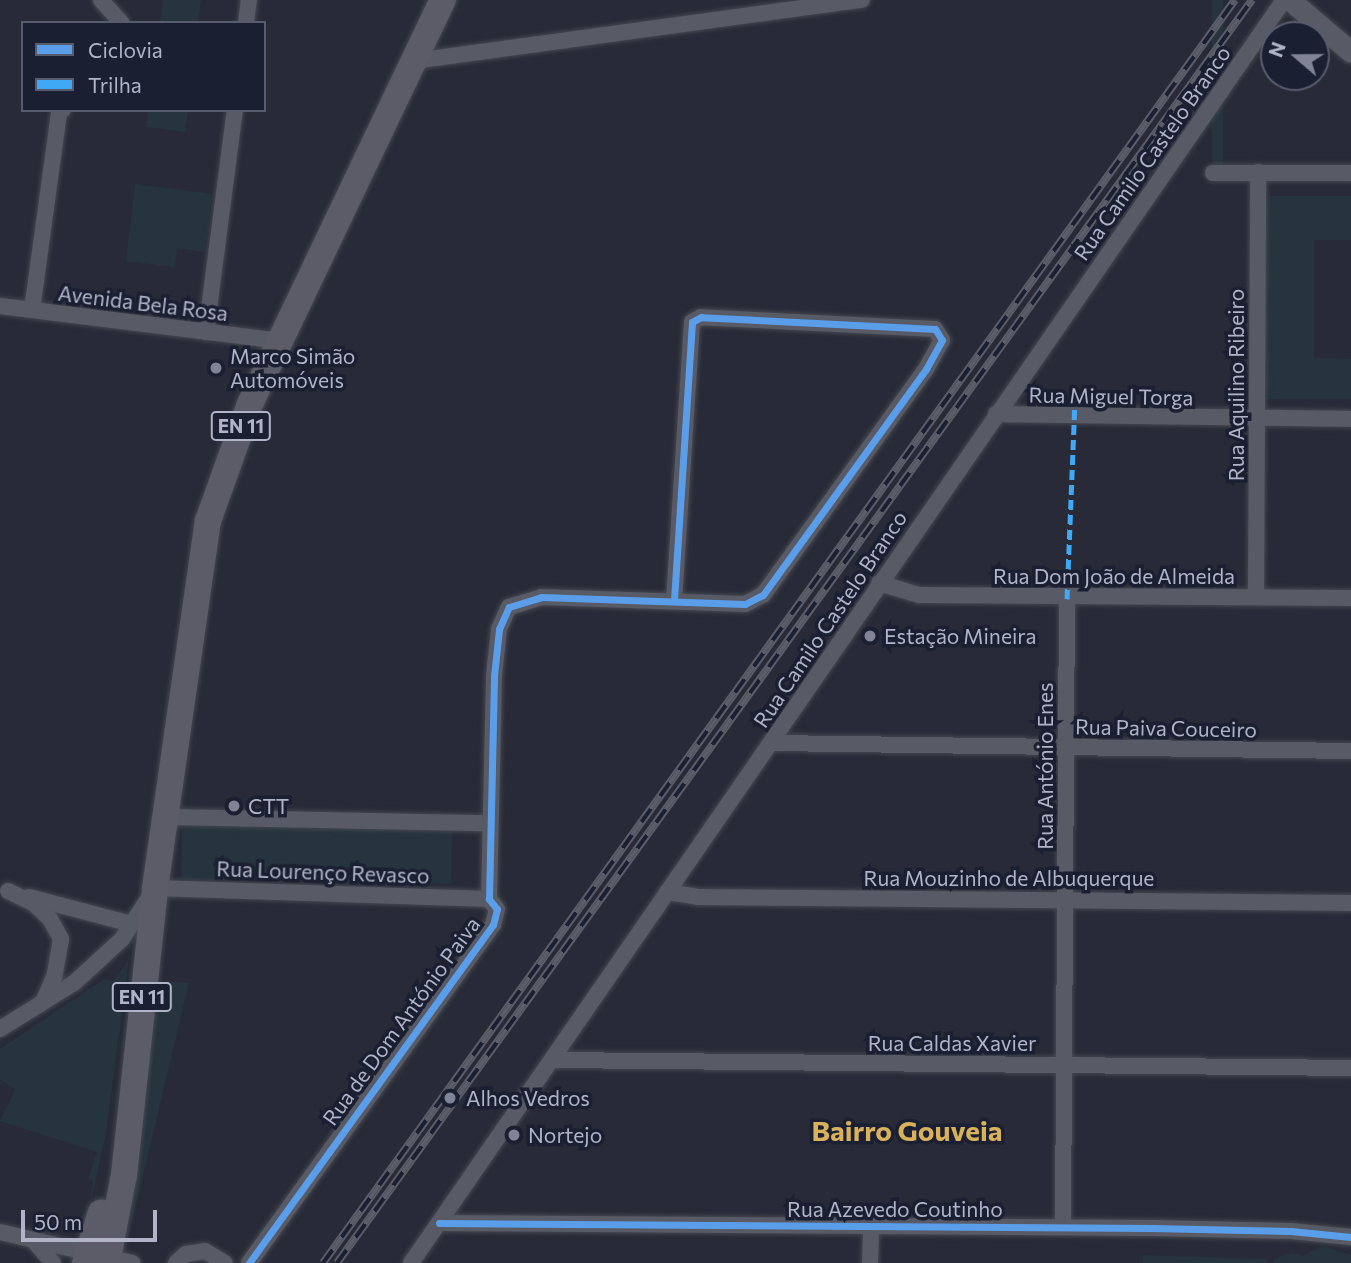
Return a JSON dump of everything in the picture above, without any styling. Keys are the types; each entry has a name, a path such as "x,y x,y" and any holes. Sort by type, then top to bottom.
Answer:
{"main road":[{"name":"EN 11","path":"104,1260 129,1105 164,817 208,521 234,442 443,0"}],"street":[{"path":"101,0 120,21"},
{"path":"246,21 249,0"},
{"path":"414,61 862,0"},
{"name":"Rua Camilo Castelo Branco","path":"411,1263 1284,0"},
{"path":"1290,0 1351,52"},
{"path":"32,310 59,112"},
{"path":"206,332 235,112"},
{"name":"Rua Aquilino Ribeiro","path":"1256,597 1258,172"},
{"path":"1213,173 1351,173"},
{"name":"Avenida Bela Rosa","path":"0,306 281,341"},
{"path":"701,317 936,329 943,340 926,369 763,595 745,604 674,599 692,322 701,317"},
{"name":"Rua Miguel Torga","path":"996,414 1351,419"},
{"name":"Rua Dom João de Almeida","path":"880,583 906,594 1067,598 1351,598"},
{"name":"Rua de Dom António Paiva","path":"249,1263 493,925 497,909 489,899 489,823 494,676 499,629 509,607 541,597 674,599"},
{"name":"Rua António Enes","path":"1063,1227 1067,598"},
{"name":"Rua Paiva Couceiro","path":"771,743 1351,751"},
{"path":"164,817 489,823"},
{"path":"0,1029 74,983 122,939 155,888"},
{"name":"Rua Lourenço Revasco","path":"155,888 489,899"},
{"path":"4,890 132,924"},
{"path":"4,890 33,903 50,919 61,939 54,977 43,1002"},
{"name":"Rua Mouzinho de Albuquerque","path":"667,892 696,897 1351,903"},
{"name":"Rua Caldas Xavier","path":"552,1060 1351,1068"},
{"name":"Rua Azevedo Coutinho","path":"439,1223 1063,1227 1291,1231 1351,1237"},
{"path":"870,1263 871,1226"},
{"path":"0,1233 104,1260"},
{"path":"34,1241 53,1263"},
{"path":"176,1263 186,1254 205,1251 225,1263"}],"shaded area":[{"path":"163,0 201,0 198,21 160,21"},
{"path":"1212,0 1223,0 1223,170 1212,170"},
{"path":"148,112 188,112 185,132 146,127"},
{"path":"135,184 212,194 205,252 177,248 175,267 126,261"},
{"path":"1265,196 1351,196 1351,240 1314,240 1314,358 1351,359 1351,399 1264,399"},
{"path":"182,826 452,831 451,884 181,879"},
{"path":"129,959 106,1133 89,1210 93,1181 88,1179 97,1152 0,1121 15,1089 0,1079 0,1049 104,979 114,981"},
{"path":"157,981 189,983 124,1255 121,1251"},
{"path":"1322,1246 1351,1255 1351,1263 1274,1263 1274,1259 1291,1253 1303,1256"},
{"path":"1143,1255 1266,1259 1266,1263 1142,1263"}],"railway":[{"path":"323,1263 1235,0"},
{"path":"337,1263 1252,0"}],"marked path":[{"path":"1067,599 1075,399"}],"cycle path":[{"path":"249,1263 493,925 497,909 489,899 494,676 499,629 509,607 541,597 745,604 763,595 926,369 942,340 935,329 701,317 692,322 674,599"},
{"path":"439,1223 1152,1228 1291,1231 1351,1237"}],"place":[{"name":"Marco Simão Automóveis","path":"216,368"},
{"name":"Estação Mineira","path":"870,636"},
{"name":"CTT","path":"234,806"},
{"name":"Alhos Vedros","path":"450,1098"},
{"name":"Nortejo","path":"514,1135"}],"district":[{"name":"Bairro Gouveia","path":"907,1130"}]}
